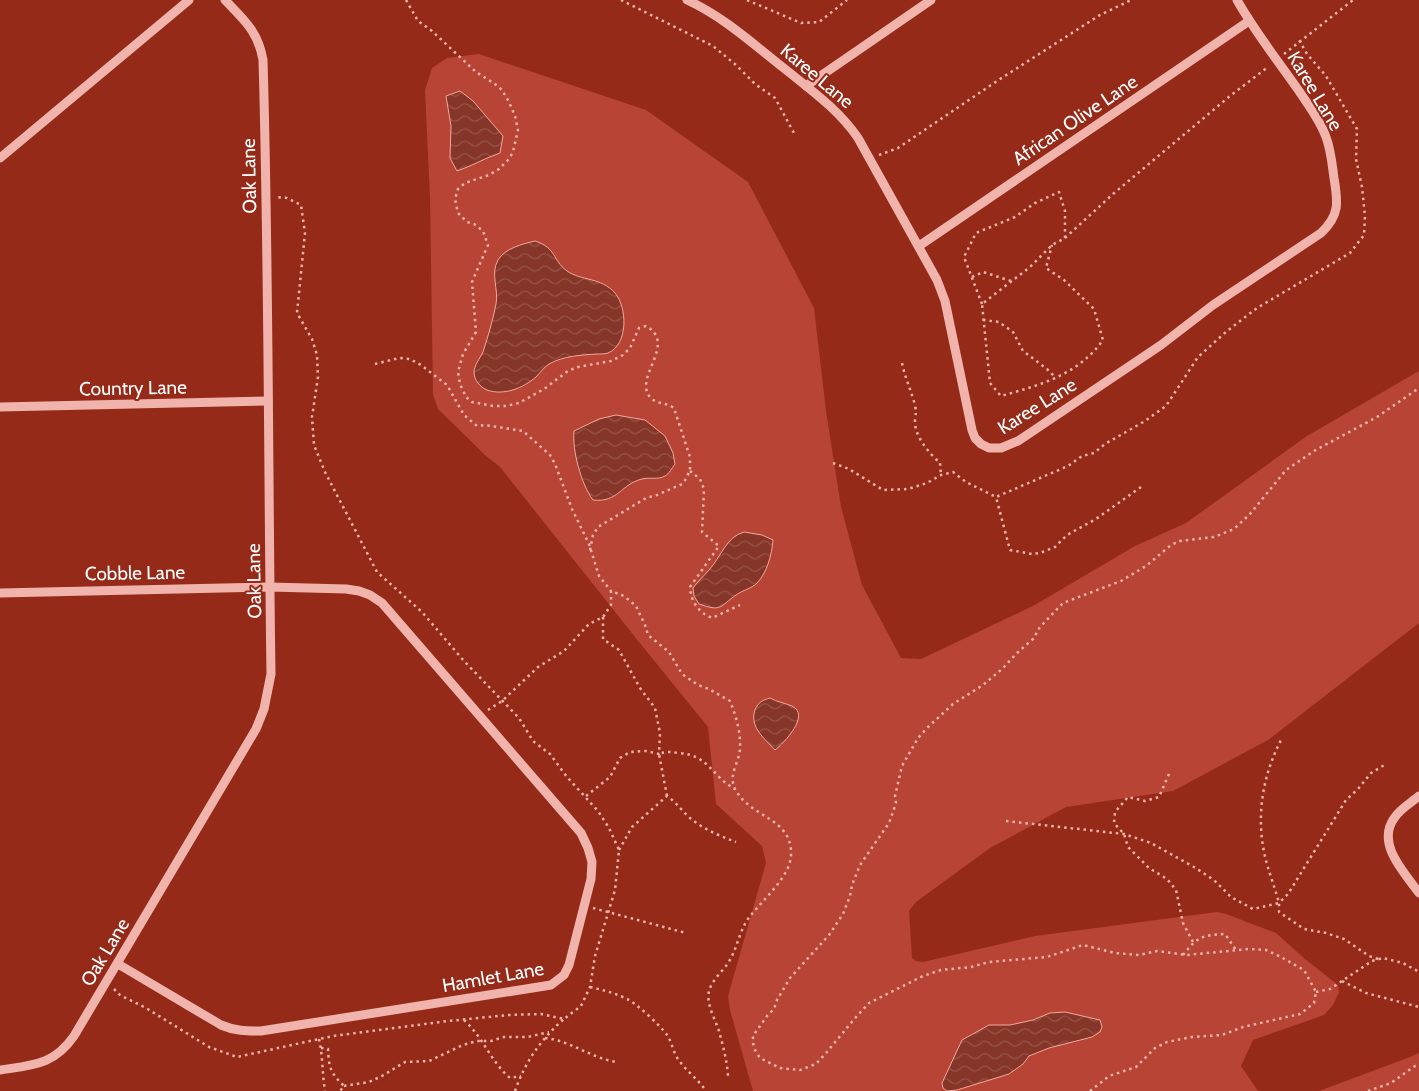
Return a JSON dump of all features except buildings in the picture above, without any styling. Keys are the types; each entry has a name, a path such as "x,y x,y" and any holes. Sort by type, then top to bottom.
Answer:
{"street":[{"path":"0,158 190,0"},
{"name":"Oak Lane","path":"0,1070 40,1063 58,1055 66,1048 118,964 259,722 268,695 272,674 267,196 263,60 261,47 255,34 224,0"},
{"name":"Karee Lane","path":"687,0 731,25 806,86 850,126 871,158 937,280 945,301 965,402 975,438 989,448 1001,448 1010,445 1030,433 1161,345 1213,305 1321,233 1330,225 1335,213 1337,198 1330,149 1319,121 1249,21 1237,0"},
{"path":"806,86 931,0"},
{"name":"African Olive Lane","path":"919,246 1249,21"},
{"name":"Country Lane","path":"0,407 268,401"},
{"name":"Cobble Lane","path":"0,593 270,587"},
{"name":"Hamlet Lane","path":"118,964 221,1025 233,1030 261,1031 551,985 564,975 570,965 591,879 592,862 581,833 382,603 370,595 346,589 270,587"},
{"path":"1419,796 1401,810 1388,829 1388,838 1396,862 1419,893"}],"path":[{"path":"406,0 418,21 432,31 476,72 502,90 510,102 518,130 513,152 509,159 488,175 465,183 458,189 456,198 458,213 467,222 474,224 483,231 488,245 472,282 476,332 463,354 458,372 460,384 466,397 472,402 493,406 519,403 544,389 568,371 578,367 611,361 623,355 630,348 639,328 646,326 652,330 658,341 655,361 646,380 646,392 659,404 668,404 674,408 688,446 690,470 682,484 658,495 646,498 598,527 593,535 590,550"},
{"path":"621,0 713,46 755,84 775,98 794,133"},
{"path":"747,0 801,23 819,22 847,0"},
{"path":"871,158 898,148 997,81 1100,15 1131,0"},
{"path":"982,304 1030,267 1052,245 1065,238 1113,194 1299,40 1353,0"},
{"path":"1052,245 1046,268 1064,280 1094,309 1103,340 1095,350 1066,374 1043,384 1001,396 990,383 982,304 964,257 976,233 1015,218 1035,204 1059,192 1065,211 1065,238"},
{"path":"267,196 287,198 301,205 306,233 297,313 312,339 317,355 318,377 312,417 314,445 325,472 377,572 422,612 464,661 519,718 533,741 550,754 567,777 586,796 609,828 619,850"},
{"path":"972,277 983,272 1012,281"},
{"path":"983,320 999,322 1013,332 1022,351 1056,378"},
{"path":"375,364 399,358 421,365 447,385 464,414 477,426 485,425 523,431 550,455 599,576 611,591 624,596 636,606 648,635 669,652 682,674 698,685 730,701 739,734 740,750 732,779 735,789"},
{"path":"902,363 905,382 912,394 917,413 915,421 920,439 928,453 940,463 941,475"},
{"path":"1090,1091 1109,1076 1136,1068 1155,1048 1167,1042 1192,1037 1222,1035 1243,1027 1300,1014 1314,1003 1316,992 1304,970 1266,950 1236,950 1183,955 1157,951 1139,955 1115,953 1083,946 1038,959 989,962 971,967 941,970 923,976 869,1003 816,1064 800,1070 780,1068 764,1061 755,1050 754,1036 774,1009 790,978 829,935 843,914 860,865 889,823 896,803 895,796 902,766 918,738 928,727 953,704 983,685 1002,669 1033,639 1040,626 1063,603 1122,581 1146,566 1170,545 1180,541 1214,537 1234,529 1250,514 1286,470 1314,451 1377,417 1419,388"},
{"path":"996,497 1068,466 1082,456 1094,453 1121,434"},
{"path":"832,463 849,469 883,490 908,489 952,472 966,482 996,497 1010,550 1032,554 1055,547 1067,535 1083,524 1096,519 1141,488"},
{"path":"690,470 700,479 704,489 702,532 719,546 690,587 691,597 699,610 712,618 740,605"},
{"path":"611,591 611,605 604,618 603,640 619,650 640,688 655,708 660,733 659,754 667,796 690,818 714,833 736,842"},
{"path":"480,716 502,701 538,667 564,651 589,624 604,618"},
{"path":"1281,740 1272,757 1263,790 1262,811 1263,846 1280,912 1304,929 1344,939 1369,956 1378,959"},
{"path":"586,796 610,777 620,758 630,752 684,753 699,757 723,782 735,789 750,806 779,825 789,842 791,858 784,875 746,922 729,961 708,992 710,1006 726,1058 728,1076"},
{"path":"1006,821 1124,834 1167,850 1214,880 1231,897 1253,909 1279,903 1288,894 1346,800 1371,773 1386,764"},
{"path":"1169,774 1159,797 1145,801 1128,797 1115,812 1114,823 1124,834 1128,847 1149,868 1167,879 1176,890 1183,923 1193,942"},
{"path":"515,1091 525,1066 549,1032 581,1006 590,987 595,956 614,890 619,850 632,827 667,796"},
{"path":"584,905 686,933"},
{"path":"1183,955 1193,942 1209,935 1225,934 1236,950"},
{"path":"1316,992 1330,989 1359,969 1378,959 1384,958 1403,963 1419,972"},
{"path":"1342,982 1366,993 1419,1007"},
{"path":"106,983 120,995 146,1008 209,1046 236,1057 320,1039 464,1020 540,1014 564,1019"},
{"path":"590,987 605,990 629,999 656,1022 667,1035 677,1058 706,1091"},
{"path":"464,1020 483,1041 499,1069 510,1078 521,1076"},
{"path":"340,1091 344,1086 369,1082 405,1062 429,1061 463,1045 504,1037 528,1037 549,1032"},
{"path":"545,1038 556,1039 588,1054 618,1062"},
{"path":"320,1039 321,1072 324,1091"},
{"path":"321,1048 328,1049 329,1066 333,1075 344,1086"},
{"path":"1368,1091 1391,1083 1419,1064"}],"shaded area":[{"path":"479,54 646,110 748,182 814,308 826,411 841,507 862,585 901,658 921,659 1033,606 1135,546 1186,523 1307,436 1419,371 1419,623 1268,740 1173,791 1066,807 990,848 916,902 909,911 912,958 923,962 1035,936 1217,912 1276,933 1338,985 1339,992 1333,1005 1324,1015 1253,1040 1241,1066 1258,1091 753,1091 730,1010 728,996 766,863 762,846 716,804 708,727 500,467 438,409 433,394 430,197 425,90 432,68 447,58"},
{"path":"1419,1053 1419,1091 1319,1091 1410,1057"}],"water":[{"path":"460,91 473,101 503,136 500,153 457,171 450,158 451,126 446,96"},
{"path":"535,241 547,247 567,271 604,284 615,293 619,299 624,316 623,334 620,342 608,353 579,355 554,361 525,385 513,390 493,392 478,383 474,372 483,352 495,310 497,299 496,265 505,252"},
{"path":"616,415 645,420 665,436 673,453 675,464 668,474 662,477 635,481 608,499 593,500 578,467 574,448 574,431 599,419"},
{"path":"744,532 762,535 773,540 770,557 761,579 755,585 739,593 720,607 712,608 699,604 694,596 693,588 713,565 728,543"},
{"path":"770,698 792,706 797,710 799,716 794,729 775,750 759,732 754,722 755,710 758,705"},
{"path":"1065,1012 1100,1020 1102,1027 1100,1032 1092,1037 1049,1048 1029,1056 1023,1064 1009,1074 957,1090 947,1091 943,1088 942,1083 962,1040 989,1025 1010,1025 1033,1020 1050,1013"}]}
